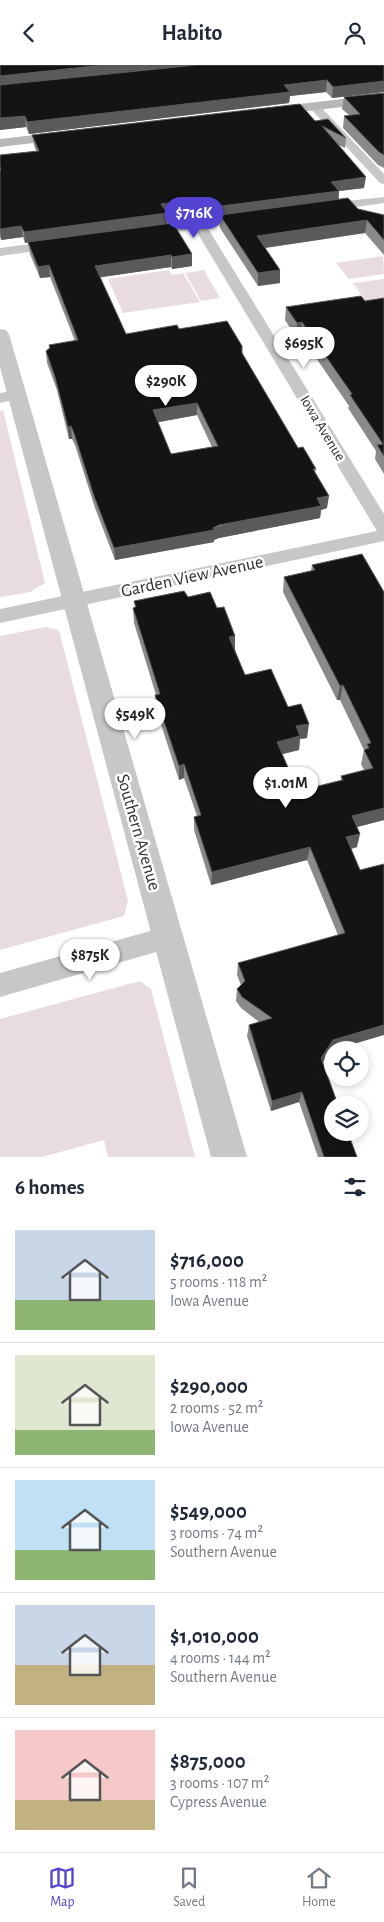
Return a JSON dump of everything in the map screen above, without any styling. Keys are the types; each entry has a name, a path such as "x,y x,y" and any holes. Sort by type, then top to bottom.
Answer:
{"main road":[{"path":"248,114 384,98"},
{"path":"0,143 83,133"}],"street":[{"path":"314,106 384,181"},
{"path":"316,209 384,200"},
{"path":"142,233 258,217"},
{"name":"Iowa Avenue","path":"199,225 384,528"},
{"path":"0,252 66,243"},
{"name":"Southern Avenue","path":"0,334 8,397 74,601 229,1157"},
{"name":"Garden View Avenue","path":"0,616 384,535"},
{"path":"0,985 168,938"}],"shaded area":[{"path":"383,256 384,274 349,279 336,263"},
{"path":"169,270 172,275 183,273 200,302 123,313 108,279"},
{"path":"204,270 220,298 201,301 185,273"},
{"path":"384,279 384,298 366,301 353,283"},
{"path":"3,410 45,583 30,592 0,597 0,411"},
{"path":"46,627 59,630 128,901 124,916 0,950 0,636"},
{"path":"140,981 151,989 195,1157 108,1157 104,1140 42,1157 0,1157 0,1019"}],"building":[{"path":"0,65 104,65 0,76"},
{"path":"197,65 384,65 384,81 333,87 327,80 284,85 290,92 27,122 25,116 0,118 0,85"},
{"path":"384,93 384,155 344,116 360,114 344,97"},
{"path":"300,104 315,121 328,119 346,138 322,126 366,177 331,182 339,191 213,207 207,198 161,204 167,213 24,232 21,226 0,229 0,155 39,151 32,135"},
{"path":"348,198 358,209 384,215 384,240 367,220 257,236 280,270 258,273 220,215"},
{"path":"173,223 192,254 172,257 171,255 95,266 126,334 177,325 179,329 227,321 242,346 242,353 298,448 303,447 316,469 313,469 329,496 317,498 321,506 219,525 213,528 214,530 114,548 94,496 74,433 71,426 68,427 46,351 50,348 49,345 78,340 49,265 38,267 28,242","holes":["197,403 218,446 171,454 153,410"]},
{"path":"361,296 365,301 384,298 384,456 377,445 383,444 350,395 352,394 302,322 297,323 286,307"},
{"path":"362,554 384,592 384,808 352,816 360,834 346,837 360,870 384,864 384,1025 332,1041 324,1041 324,1054 321,1058 324,1066 324,1086 331,1086 335,1096 324,1096 324,1141 351,1141 357,1157 324,1157 302,1092 272,1101 249,1025 272,1018 242,997 237,989 245,981 238,963 345,933 310,847 212,872 194,817 201,815 184,764 179,766 155,695 160,694 133,608 136,607 134,601 184,591 188,597 210,592 217,608 224,607 235,636 229,637 245,675 271,669 288,707 301,704 309,724 296,726 300,736 277,742 298,791 343,780 341,776 373,768 364,750 369,748 367,744 371,743 343,685 340,686 284,577 315,570 312,565"}]}
